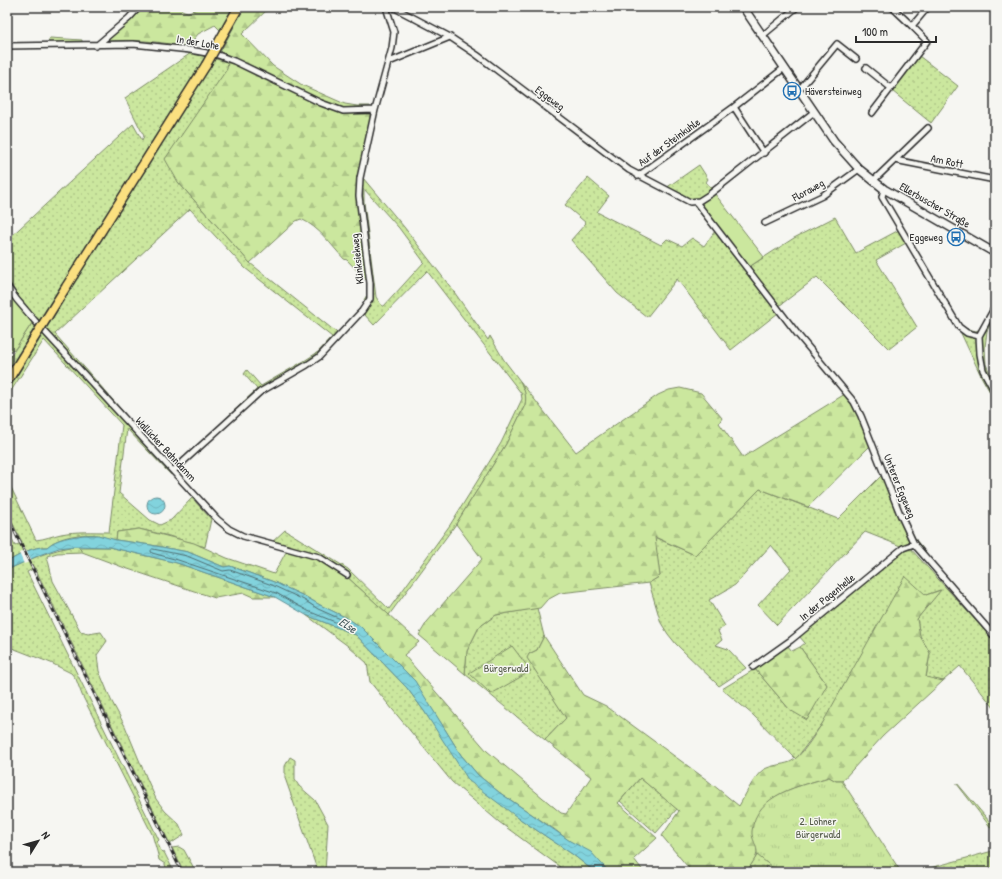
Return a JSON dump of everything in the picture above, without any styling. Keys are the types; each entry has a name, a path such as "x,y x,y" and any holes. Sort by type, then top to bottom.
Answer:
{"main road":[{"name":"Ellerbuscher Straße","path":"743,7 834,141 872,181 995,253"},
{"path":"7,382 206,65 238,9"}],"street":[{"path":"96,46 129,18 139,7"},
{"name":"Klinksiekweg","path":"173,471 260,392 307,365 319,356 362,311 370,299 370,283 359,196 360,178 375,110 392,48 394,32 386,7"},
{"name":"Eggeweg","path":"393,7 450,37 477,55 638,176"},
{"path":"762,36 797,7"},
{"path":"872,113 927,42 892,7"},
{"path":"912,26 928,7"},
{"path":"389,62 450,37"},
{"name":"In der Lohe","path":"7,46 96,46 133,44 190,50 218,55 234,61 328,106 343,111 375,110"},
{"path":"799,90 837,44 856,59"},
{"name":"Auf der Steinkuhle","path":"696,202 688,201 638,176 734,108 784,68"},
{"path":"866,68 891,88"},
{"path":"734,108 764,152"},
{"path":"696,202 710,194 814,112"},
{"path":"872,181 928,128"},
{"name":"Am Rott","path":"895,160 995,180"},
{"name":"Floraweg","path":"764,223 822,196 859,168"},
{"path":"884,189 882,197 959,327 967,334 979,336"},
{"name":"Unterer Eggeweg","path":"696,202 799,336 854,402 900,514 914,544 995,637"},
{"name":"Wallücker Bahndamm","path":"7,286 17,300 217,519 229,529 243,536 319,558 346,575"},
{"path":"995,307 979,336 983,370 995,392"},
{"name":"In der Pagenhelle","path":"753,667 791,640 903,548 914,544"}],"green space":[{"path":"143,7 176,7 188,12 203,7 233,7 220,30 215,25 198,34 188,47 146,41 125,40 104,42 131,21"},
{"path":"245,7 270,7 242,34 273,66 302,85 345,104 370,106 370,123 357,179 357,197 369,283 347,260 344,259 319,231 301,219 296,221 250,263 178,182 165,159 227,69 228,62 231,57 220,52"},
{"path":"50,38 82,40 82,42 47,43"},
{"path":"191,53 228,62 227,69 178,182 250,263 341,336 319,358 260,393 171,475 127,429 119,493 150,520 160,525 171,520 192,498 211,519 205,547 139,529 117,532 116,540 92,534 71,536 58,540 47,547 36,548 26,552 7,562 7,530 15,546 22,542 7,512 7,479 36,540 67,533 109,532 122,425 44,340 7,397 7,362 32,323 25,312 28,307 18,296 7,278 7,240 133,124 142,140 144,136 125,98","holes":["190,209 245,268 332,337 318,352 261,386 247,370 244,374 257,389 177,465 172,466 55,334"]},
{"path":"919,56 958,86 931,123 892,91"},
{"path":"699,165 708,179 706,182 711,188 704,196 693,201 666,188"},
{"path":"358,172 404,227 452,289 488,340 490,336 504,360 520,381 525,391 526,400 506,444 456,524 389,615 346,576 319,559 292,552 294,549 271,543 285,530 348,569 389,609 450,525 501,443 522,399 521,393 427,271 374,325 363,313 368,304 364,300 368,293 369,283 357,197","holes":["364,189 399,228 424,262 384,306 382,306 376,297 364,202"]},
{"path":"588,178 609,196 597,212 661,245 667,239 682,246 692,238 704,246 715,231 694,206 702,203 702,206 749,267 794,238 835,217 856,253 899,230 906,243 876,260 917,327 889,349 817,277 779,306 800,334 850,393 903,515 916,540 943,574 995,634 995,641 911,543 903,547 865,532 777,625 758,605 791,569 771,545 735,585 709,600 725,626 718,631 722,640 716,645 728,649 746,668 719,686 676,644 661,623 649,583 660,576 654,537 695,555 760,489 838,519 882,475 859,417 845,394 778,313 731,350 677,279 647,317 617,293 571,240 586,223 565,205"},
{"path":"715,194 764,257 749,267 701,206 702,203"},
{"path":"7,291 32,323 15,349 7,351"},
{"path":"995,300 995,315 987,331 985,347 986,364 995,386 995,401 982,378 959,329 964,328 976,331 980,329"},
{"path":"520,381 576,452 658,395 669,390 680,388 701,393 722,418 719,423 743,457 845,394 856,413 870,446 808,507 760,489 695,555 655,537 660,576 649,583 560,593 547,600 540,608 496,615 479,627 467,651 465,674 419,635 427,622 482,559 456,524 506,444 525,405 526,401 524,389"},
{"path":"139,529 194,543 227,558 274,574 287,550 319,560 346,576 419,642 404,655 487,751 561,813 566,814 591,777 545,740 566,718 527,658 529,654 537,650 544,636 583,695 606,706 707,780 739,806 753,781 763,770 790,762 799,756 808,745 822,724 905,576 926,595 941,590 917,619 920,636 930,653 926,677 943,681 883,736 842,781 836,781 829,777 804,784 770,800 762,809 756,820 753,833 757,853 746,872 692,872 662,836 679,811 640,778 618,803 657,838 634,859 644,872 609,872 554,829 500,793 478,775 461,755 441,723 397,663 361,627 347,618 274,582 230,566 224,567 188,552 116,540 117,532"},
{"path":"75,546 79,547 82,552 57,553 47,556 53,581 81,632 88,634 101,632 107,641 97,655 99,671 111,700 125,726 156,799 165,811 179,824 184,835 170,844 35,568 27,572 159,840 157,842 161,851 164,852 174,872 167,872 165,864 159,860 152,834 82,695 76,679 71,673 51,663 7,646 7,570 40,555"},
{"path":"79,547 109,547 177,563 275,597 253,597 244,593 215,598 82,552"},
{"path":"910,548 995,642 995,709 960,666 943,681 926,678 930,653 920,636 917,619 940,590 926,595 822,724 796,759 753,715 722,689 755,669 790,710 827,685 800,647 805,643 799,636 902,551"},
{"path":"537,608 544,636 537,650 529,654 566,718 545,740 465,674 467,651 479,627 496,615"},
{"path":"306,615 356,635 407,688 424,711 517,817 572,854 595,872 567,872 499,822 452,782 370,682 367,663 348,646"},
{"path":"787,645 792,651 800,647 827,685 807,720 790,710 755,669"},
{"name":"Bürgerwald","path":"512,646 531,671 491,694 469,673"},
{"path":"290,757 295,760 295,780 299,786 315,800 328,824 325,872 318,872 285,778 285,766"},
{"name":"2. Löhner Bürgerwald","path":"829,777 836,781 842,781 901,872 797,872 772,867 757,855 752,837 752,831 755,818 762,808 782,793"},
{"path":"640,778 677,809 656,833 620,801"},
{"path":"957,784 995,828 995,833"},
{"path":"179,847 184,850 196,872 184,872 172,848"},
{"path":"995,851 995,872 915,872 989,852"},
{"path":"758,854 766,862 776,867 797,872 779,872 765,866 767,872 746,872"}],"water":[{"path":"156,496 162,499 165,505 162,511 156,514 150,511 147,505 150,499"},
{"name":"Else","path":"84,535 98,535 116,540 188,552 224,567 230,566 274,582 347,618 361,627 415,681 461,755 478,775 500,793 570,841 591,852 609,872 595,872 469,781 424,711 407,688 356,635 306,615 275,597 177,563 109,547 75,546 59,548 7,570 7,562 26,552 36,548 47,547 64,538"}],"pier":[{"path":"26,550 32,561 24,564 19,553"}],"railway":[{"path":"7,516 182,872"}],"place":[{"name":"Häversteinweg","path":"792,91"},
{"name":"Eggeweg","path":"956,237"}]}
